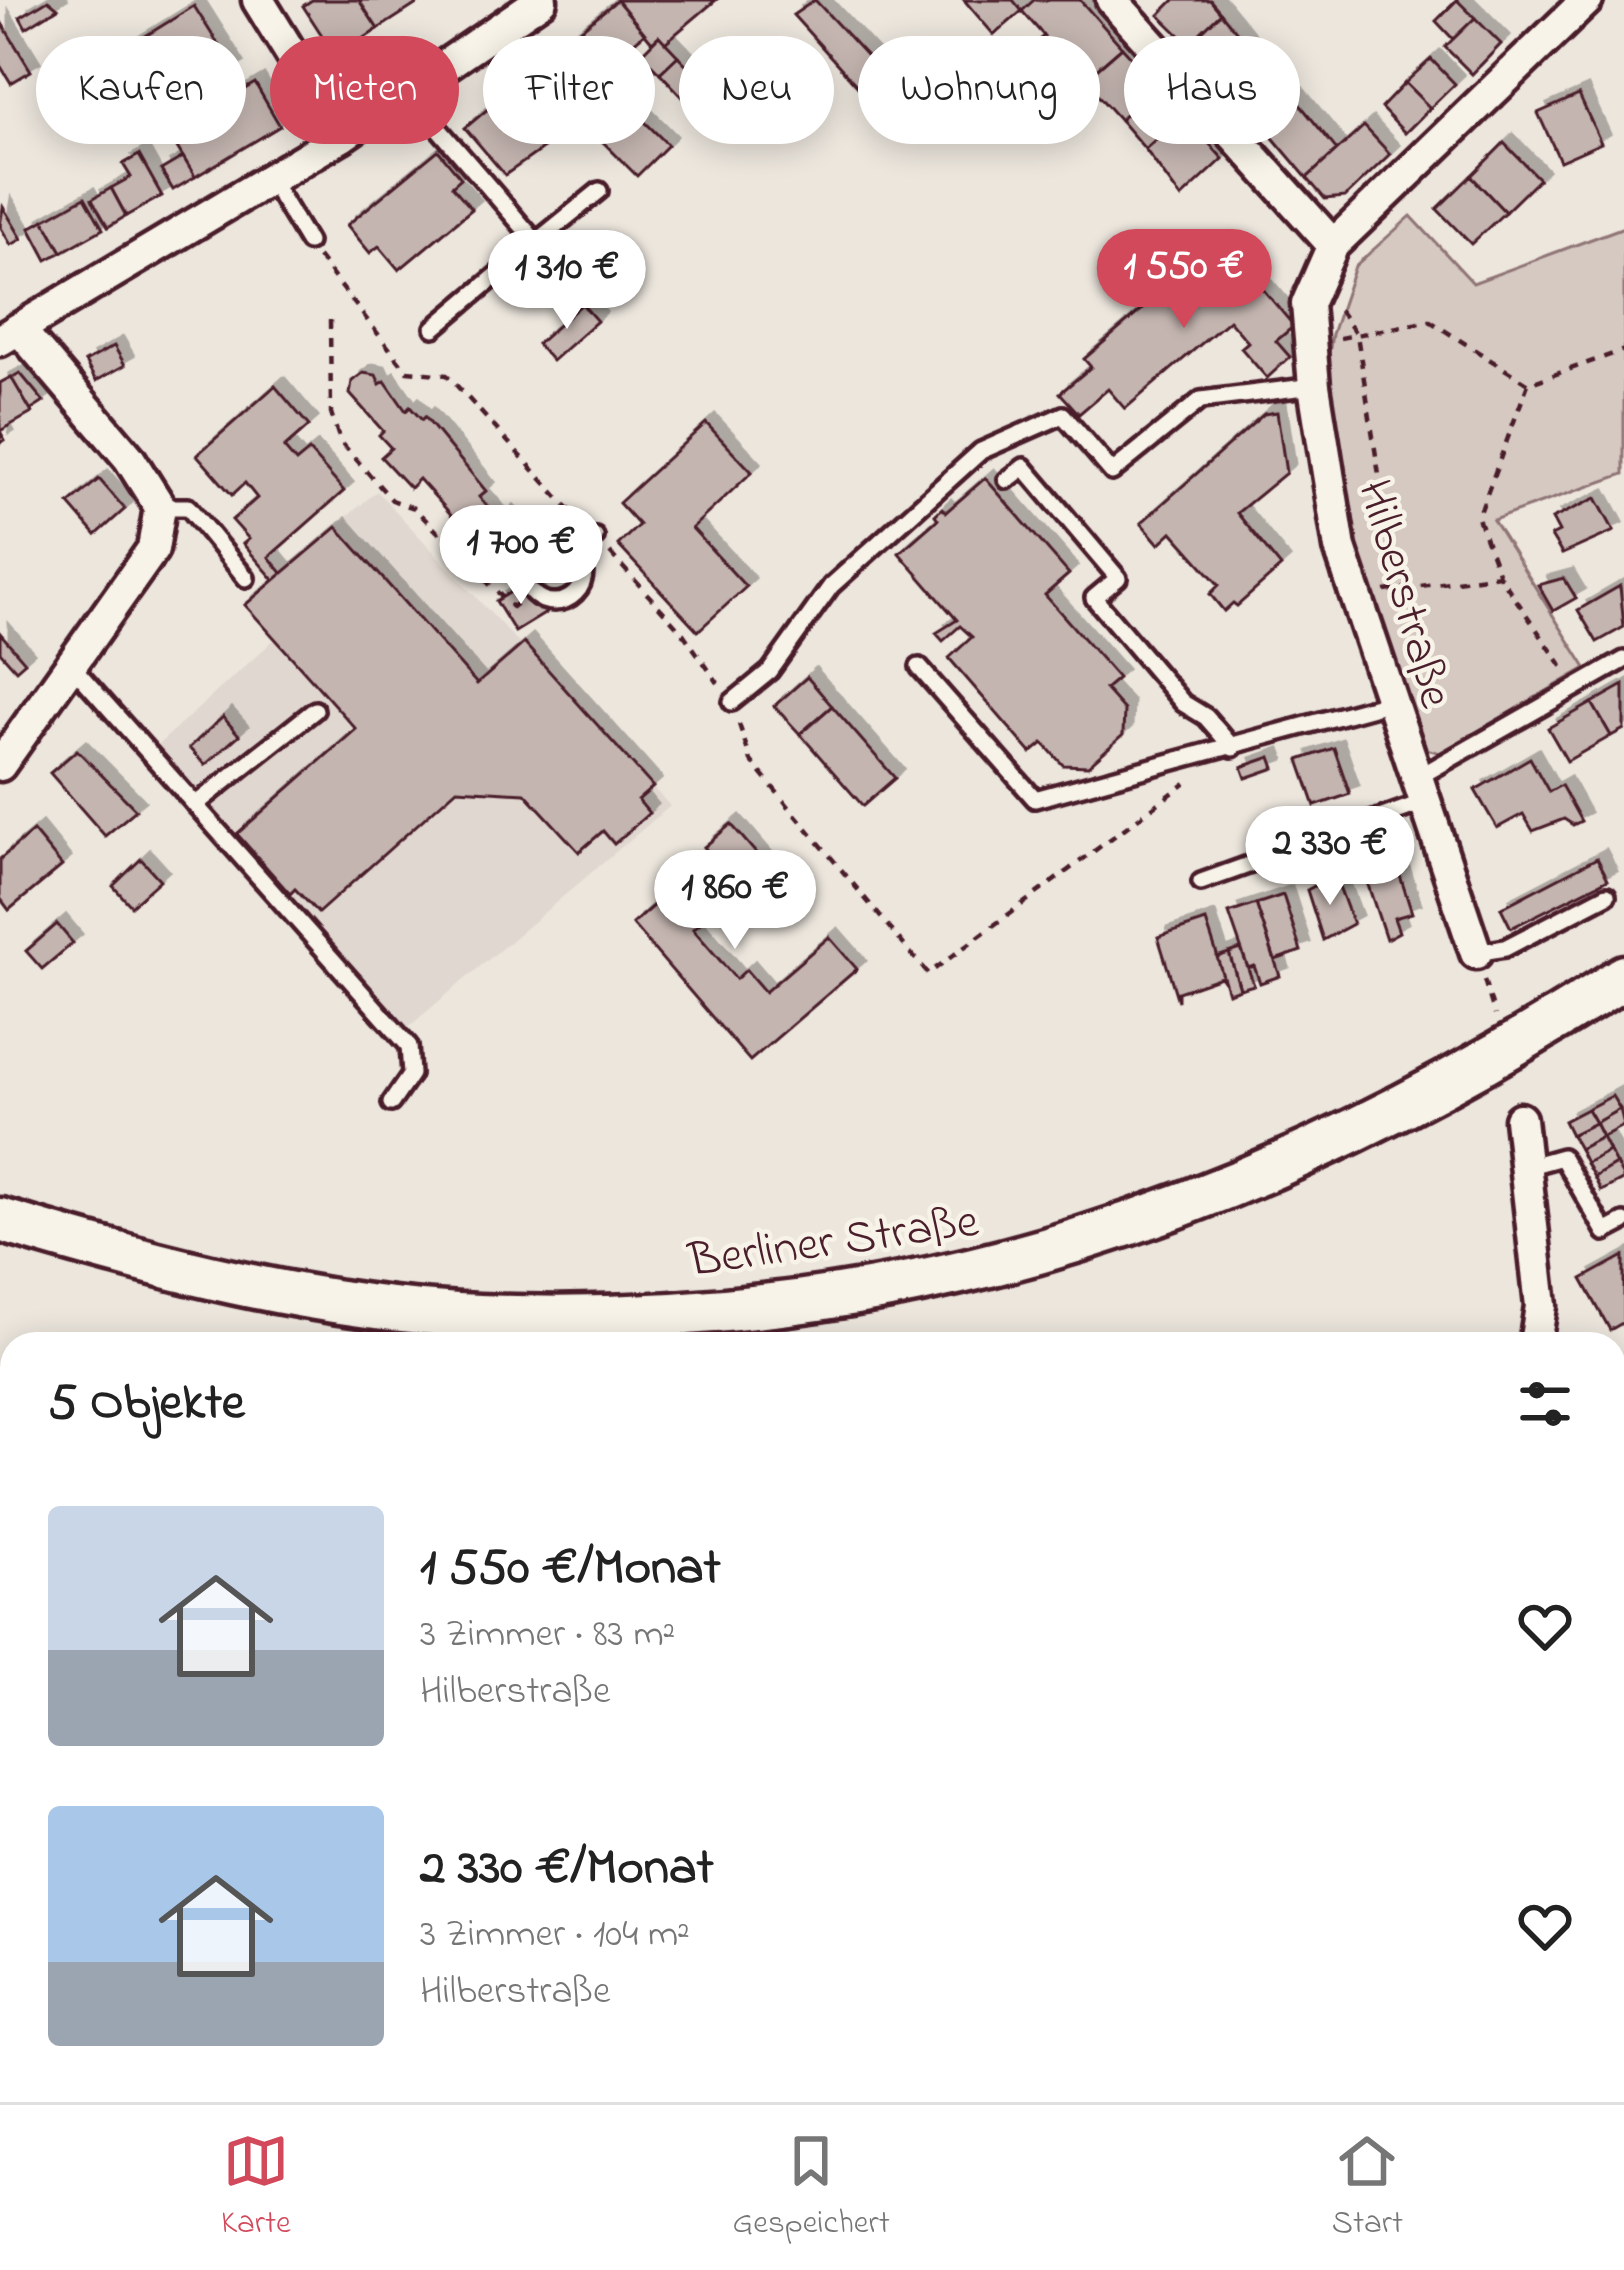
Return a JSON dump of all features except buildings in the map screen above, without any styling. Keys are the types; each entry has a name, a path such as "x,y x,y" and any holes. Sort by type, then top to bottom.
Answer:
{"main road":[{"name":"Berliner Straße","path":"0,1220 210,1278 340,1301 478,1316 652,1315 819,1301 1022,1261 1178,1208 1319,1150 1462,1078 1624,977"}],"street":[{"path":"258,0 280,36"},
{"path":"459,58 541,0"},
{"path":"1112,0 1333,245"},
{"name":"Hilberstraße","path":"1476,953 1340,548 1314,386 1307,304 1333,245 1587,0"},
{"path":"0,764 73,668 153,549 160,507 117,442 9,334 329,144"},
{"path":"1520,1119 1541,1306 1537,1332"}],"lane":[{"path":"452,144 536,242"},
{"path":"270,179 308,242"},
{"path":"434,328 598,190"},
{"path":"732,702 770,670 831,586 981,452 1063,415 1112,472 1201,400 1314,386"},
{"path":"1007,480 1024,467 1118,578 1094,598 1183,703 1206,717 1233,748"},
{"path":"160,507 188,507 246,578"},
{"path":"577,552 596,537"},
{"path":"556,542 577,552 584,574 573,595 551,602 530,592 523,569 534,549 556,542"},
{"path":"1201,882 1419,791 1624,660"},
{"path":"73,668 409,1046 412,1074 391,1103"},
{"path":"919,668 1035,799 1390,702"},
{"path":"195,805 315,710"},
{"path":"1476,953 1505,948 1607,895"},
{"path":"1526,1166 1562,1157 1605,1232 1624,1222"}],"path":[{"path":"1318,280 1357,335 1397,589"},
{"path":"330,320 331,413 340,441 392,500 414,508 512,607 530,592"},
{"path":"1310,343 1430,322 1528,384"},
{"path":"1528,384 1624,350"},
{"path":"1528,384 1478,518 1499,575 1577,687"},
{"path":"1355,595 1499,575"}],"shaded area":[{"path":"1411,216 1473,283 1624,227 1624,474 1493,520 1586,668 1440,753 1416,746 1354,569 1326,374 1332,334 1355,266"},
{"path":"377,491 670,806 399,1035 149,753 275,639 245,605"}]}
